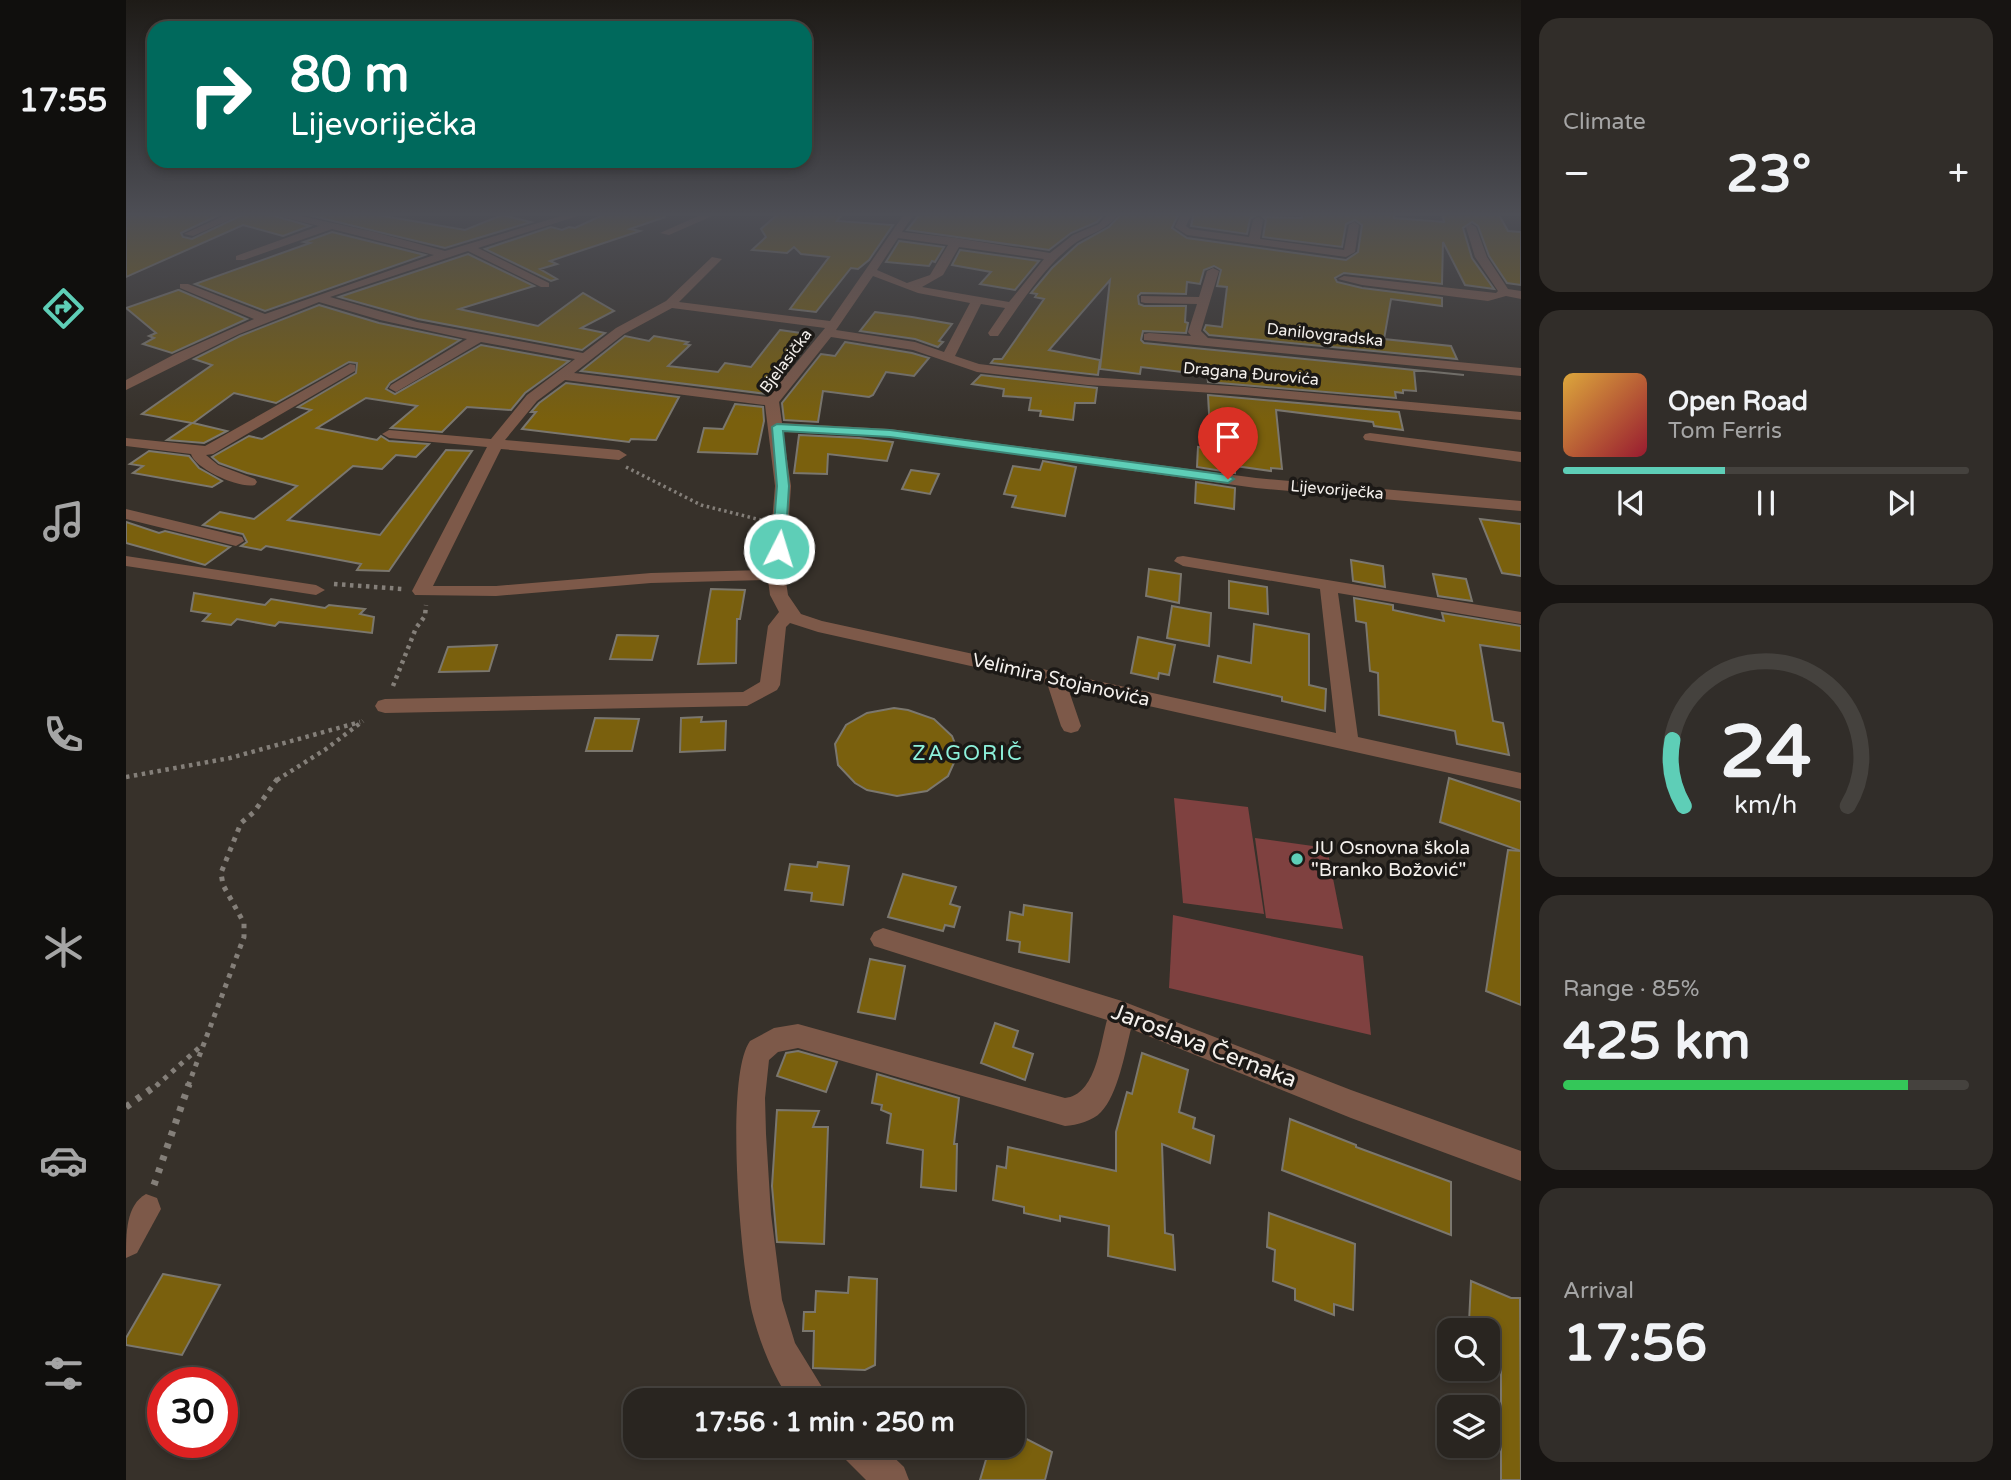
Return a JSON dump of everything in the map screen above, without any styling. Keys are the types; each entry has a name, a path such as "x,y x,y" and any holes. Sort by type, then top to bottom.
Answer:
{"street":[{"path":"126,386 171,361 266,319 367,282"},
{"path":"539,282 545,285"},
{"path":"692,282 670,304 620,331 532,398 495,443 424,591 496,591 651,578 776,575"},
{"name":"Bjelasička","path":"777,427 772,402 863,282"},
{"path":"895,282 919,292 1012,306"},
{"path":"905,287 925,282"},
{"path":"994,333 1031,282"},
{"path":"1204,341 1194,332 1209,282"},
{"path":"1363,282 1488,297 1499,296 1504,292"},
{"path":"1497,282 1504,292 1521,295"},
{"path":"184,286 266,319"},
{"path":"320,298 348,308 584,357"},
{"path":"948,357 978,299"},
{"path":"1145,299 1203,301"},
{"name":"Dragana Đurovića","path":"670,304 830,329 915,346 977,368"},
{"path":"396,388 480,337"},
{"name":"Danilovgradska","path":"1149,337 1521,372"},
{"name":"Dragana Đurovića","path":"931,363 1088,381 1245,391 1521,416"},
{"path":"126,442 198,452 219,447 350,368"},
{"path":"561,375 772,402"},
{"path":"385,706 747,699 770,685 777,626 789,613 779,595 776,575 783,486 777,427"},
{"name":"Lijevoriječka","path":"777,427 890,433 1256,483 1521,506"},
{"path":"389,434 619,455"},
{"path":"1370,437 1521,457"},
{"path":"198,452 199,458 214,468 249,482"},
{"path":"126,514 236,541"},
{"path":"126,561 198,574 313,589"},
{"path":"1184,561 1521,618"},
{"path":"1328,584 1348,744"},
{"name":"Velimira Stojanovića","path":"789,613 803,622 818,626 1521,781"},
{"path":"1056,678 1063,707 1072,726"},
{"name":"Jaroslava Černaka","path":"883,939 1122,1013 1350,1104 1521,1166"},
{"path":"801,1388 784,1357 766,1299 753,1167 750,1082 756,1053 777,1039 798,1036 1061,1112 1070,1112 1086,1106 1098,1093 1122,1013"},
{"path":"126,1242 145,1209"},
{"path":"870,1458 891,1480"}],"path":[{"path":"619,455 617,462 701,505 744,517 782,523"},
{"path":"145,1209 202,1045 244,937 244,923 223,885 221,873 241,822 254,812 279,777 326,749 385,706 416,628 425,616 424,591 316,582 313,589"},
{"path":"126,777 230,758 363,721"},
{"path":"126,1107 170,1076 202,1045"}],"shaded area":[{"path":"1174,798 1248,807 1264,914 1183,903"},
{"path":"1255,838 1327,848 1343,929 1266,918"},
{"path":"1173,915 1363,956 1371,1035 1169,988"}],"building":[{"path":"200,282 348,282 265,311 195,284"},
{"path":"384,282 526,282 534,286 459,309 538,326 583,293 614,311 581,328 605,333 582,350 418,319 339,297"},
{"path":"810,282 840,282 816,312 790,309"},
{"path":"982,282 1022,282 1015,290 980,284"},
{"path":"1040,282 1108,282 1049,350 1100,360 1098,375 991,363 994,359 1002,359 1044,299 1031,293"},
{"path":"1110,282 1187,282 1186,294 1141,293 1138,296 1139,304 1144,306 1186,306 1186,333 1143,331 1141,340 1144,343 1414,370 1416,391 1395,392 1396,398 1208,382 1207,375 1141,367 1140,374 1100,369"},
{"path":"1218,282 1337,282 1362,288 1442,298 1442,306 1391,299 1384,339 1451,346 1457,359 1209,335 1204,330 1206,325 1222,327 1227,287 1217,286"},
{"path":"1463,282 1489,282 1494,289 1465,285"},
{"path":"178,290 247,319 172,353 143,344 154,338 149,336 156,333 126,308"},
{"path":"319,305 379,323 460,340 390,383 386,389 395,394 481,345 569,361 525,393 511,410 467,407 442,432 391,428 417,406 366,398 317,428 377,440 381,436 389,441 429,444 416,457 396,455 382,469 353,466 288,520 380,535 446,450 472,451 389,571 357,570 361,564 266,546 261,550 241,546 247,542 243,534 203,525 220,512 254,519 297,486 247,473 219,463 212,457 249,436 262,439 311,410 298,407 356,373 357,363 349,362 276,403 234,393 193,423 227,431 204,443 167,440 192,423 142,414 212,365 194,359 240,336"},
{"path":"875,312 952,324 939,341 943,342 938,347 915,339 860,331"},
{"path":"780,330 801,333 788,349 802,351 767,394 581,371 625,336 649,341 654,336 688,342 685,344 690,345 668,366 718,372 725,363 751,367"},
{"path":"845,342 929,358 914,376 886,372 873,395 869,397 823,391 818,422 784,420 782,403 821,354 835,356"},
{"path":"981,375 1097,388 1095,403 1075,403 1073,420 1040,416 1041,411 1029,410 1031,398 1003,396 1004,389 972,384"},
{"path":"566,383 679,397 656,440 631,439 629,442 522,429 536,412 531,412 539,403"},
{"path":"1208,395 1399,412 1403,430 1374,426 1373,422 1276,410 1282,469 1271,468 1271,471 1235,466 1235,473 1197,467 1198,447 1211,449"},
{"path":"735,404 763,407 764,421 757,454 698,452 704,428 723,429"},
{"path":"799,435 893,442 887,461 828,454 827,474 794,473"},
{"path":"149,451 189,456 199,468 222,481 212,487 133,473 143,466 130,464"},
{"path":"1043,461 1076,467 1065,516 1012,507 1016,496 1004,494 1013,466 1040,470"},
{"path":"911,470 939,474 930,494 902,489"},
{"path":"1196,482 1235,488 1234,509 1195,503"},
{"path":"1480,519 1521,524 1521,576 1502,573"},
{"path":"126,522 159,533 165,531 230,547 205,565 126,543"},
{"path":"1351,560 1383,566 1385,587 1353,581"},
{"path":"1149,569 1181,574 1179,603 1146,596"},
{"path":"1433,574 1466,579 1472,601 1438,596"},
{"path":"1229,581 1267,587 1268,614 1229,608"},
{"path":"711,589 745,590 740,619 737,619 736,663 698,664"},
{"path":"194,593 265,605 271,599 325,608 329,605 365,609 360,614 374,617 372,633 279,622 275,626 237,619 231,625 203,621 210,614 191,611"},
{"path":"1354,598 1393,605 1393,610 1444,621 1442,613 1521,626 1521,651 1480,645 1493,721 1503,723 1509,755 1457,744 1455,731 1379,715 1378,673 1370,671 1366,623 1356,621"},
{"path":"1172,606 1211,613 1209,646 1167,638"},
{"path":"1254,624 1309,634 1309,685 1326,689 1325,711 1282,701 1282,697 1214,682 1218,656 1251,663"},
{"path":"617,635 658,636 652,660 610,659"},
{"path":"1138,637 1175,645 1169,675 1159,673 1158,679 1131,673"},
{"path":"497,645 489,671 439,672 448,647"},
{"path":"894,708 934,719 952,736 956,746 957,756 948,776 927,791 897,796 867,790 855,783 838,765 835,744 846,725 867,713"},
{"path":"702,717 701,722 726,721 725,750 680,752 681,718"},
{"path":"595,718 639,719 632,751 586,751"},
{"path":"1449,778 1521,802 1521,851 1440,822"},
{"path":"1508,850 1521,851 1521,1005 1486,991"},
{"path":"818,862 849,866 843,905 811,901 812,893 785,890 790,864 817,867"},
{"path":"903,874 956,887 950,904 960,907 954,927 945,925 943,931 888,917"},
{"path":"1024,905 1072,913 1069,962 1019,952 1020,942 1007,940 1010,912 1023,915"},
{"path":"870,959 905,966 895,1019 858,1012"},
{"path":"995,1023 1018,1031 1013,1047 1033,1054 1025,1080 981,1063"},
{"path":"798,1051 837,1062 826,1092 777,1076 786,1053"},
{"path":"1142,1053 1188,1070 1179,1112 1195,1118 1193,1128 1214,1136 1210,1163 1162,1144 1165,1233 1173,1235 1175,1270 1108,1256 1109,1226 1060,1216 1060,1221 1024,1213 1024,1207 993,1200 997,1166 1006,1168 1008,1147 1116,1171 1116,1132 1127,1092 1132,1094"},
{"path":"877,1074 959,1098 954,1144 957,1144 956,1191 921,1187 923,1150 887,1143 891,1114 881,1110 882,1105 872,1103"},
{"path":"777,1110 819,1111 813,1127 828,1127 824,1244 777,1242 772,1186"},
{"path":"1290,1119 1451,1182 1451,1235 1282,1170"},
{"path":"1269,1213 1355,1244 1353,1310 1334,1304 1334,1315 1295,1300 1295,1289 1273,1281 1275,1250 1267,1247"},
{"path":"163,1274 220,1285 182,1355 126,1345 126,1338"},
{"path":"849,1277 877,1279 875,1365 865,1370 813,1368 814,1331 803,1331 804,1312 815,1312 816,1291 848,1293"},
{"path":"1471,1281 1511,1298 1520,1298 1521,1480 1501,1480 1500,1318 1469,1318"},
{"path":"1025,1438 1052,1452 1045,1480 980,1480 986,1458 1025,1458"}],"place":[{"name":"JU Osnovna škola \"Branko Božović\"","path":"1297,859"}],"district":[{"name":"ZAGORIČ","path":"968,753"}],"route":[{"path":"779,549 783,486 777,427 890,433 1228,479"}]}
